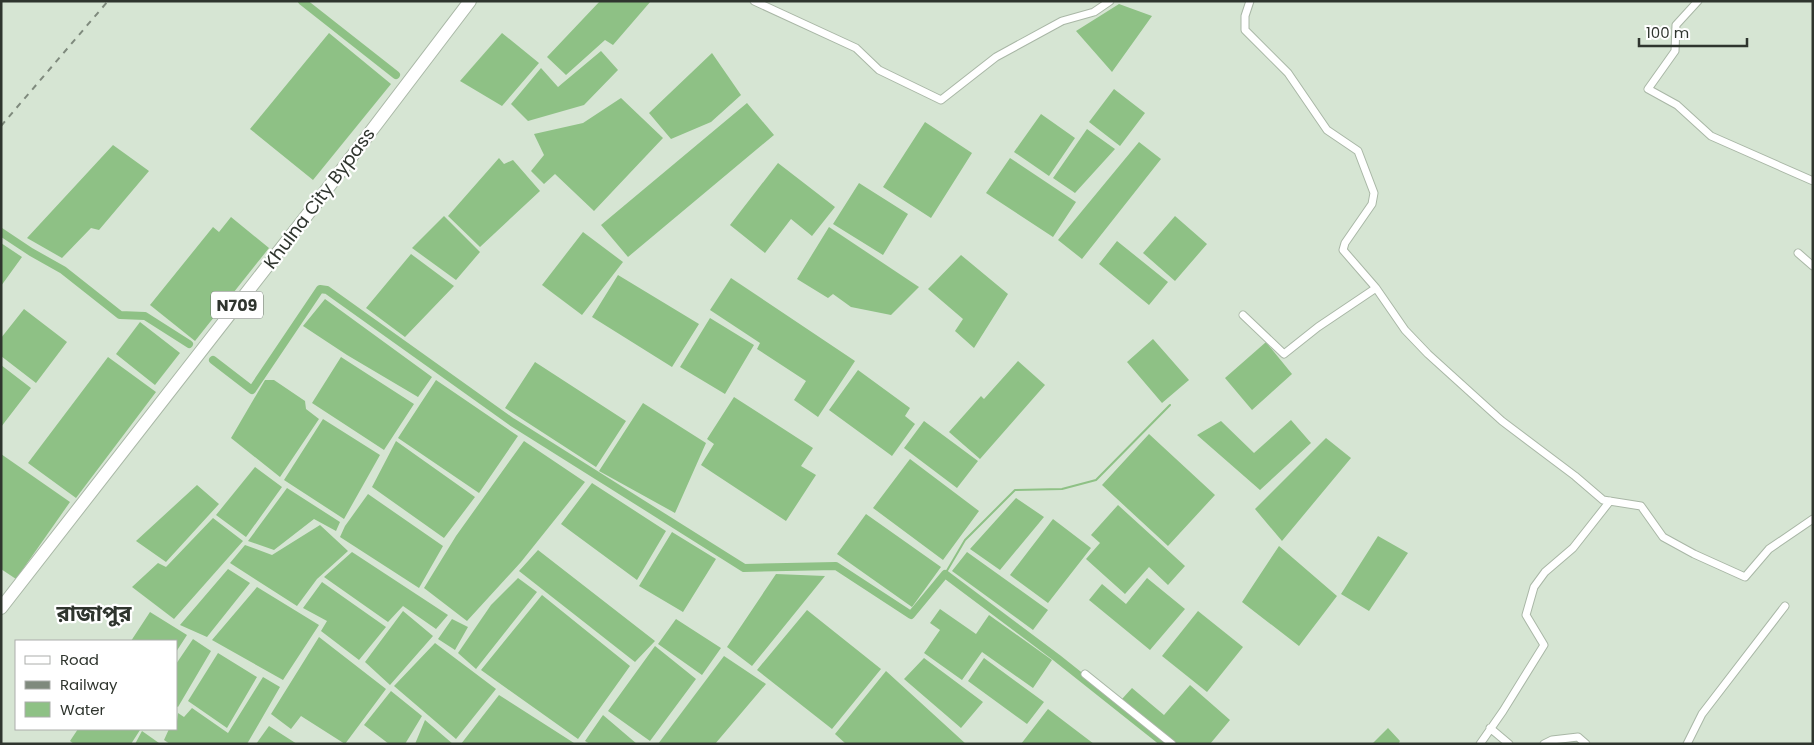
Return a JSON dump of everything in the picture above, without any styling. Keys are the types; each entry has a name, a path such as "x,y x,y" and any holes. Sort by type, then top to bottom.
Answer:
{"highway":[{"name":"Khulna City Bypass","path":"1,608 312,209 470,1"}],"street":[{"path":"754,1 856,48 879,70 941,100 996,58 1062,21 1094,12 1110,1"},
{"path":"1250,1 1245,16 1245,30 1288,73 1327,130 1358,151 1374,193 1372,204 1342,250 1376,288 1405,330 1478,400 1603,500 1641,506 1663,537 1694,554 1746,577 1770,549 1813,519"},
{"path":"1698,1 1676,25 1675,51 1648,89 1677,106 1711,136 1813,181"},
{"path":"1798,253 1813,266"},
{"path":"1243,315 1284,354 1318,327 1376,288"},
{"path":"1480,744 1544,645 1526,615 1534,587 1545,572 1573,548 1610,501"},
{"path":"1688,744 1702,714 1785,606"},
{"path":"1085,674 1172,744"},
{"path":"1490,728 1509,744"},
{"path":"1544,744 1552,740 1578,737 1586,744"}],"water":[{"path":"600,1 651,1 613,45 605,40 566,75 547,57"},
{"path":"1119,4 1152,16 1112,72 1076,31"},
{"path":"329,33 391,84 313,180 250,129"},
{"path":"502,33 539,63 502,106 460,81"},
{"path":"601,51 618,70 584,105 528,121 511,104 541,68 558,87"},
{"path":"712,53 741,95 711,122 671,139 649,113"},
{"path":"1114,89 1145,113 1120,146 1089,122"},
{"path":"621,98 663,138 594,211 555,174 544,184 531,171 544,155 534,134 583,123"},
{"path":"747,103 774,135 628,257 601,225"},
{"path":"1041,114 1075,138 1049,176 1014,152"},
{"path":"925,122 972,153 931,218 883,187"},
{"path":"1087,129 1115,149 1075,193 1053,178"},
{"path":"1139,142 1161,159 1082,259 1058,240"},
{"path":"113,145 149,171 99,230 91,228 62,258 27,238"},
{"path":"499,158 504,164 513,160 540,191 480,247 448,216"},
{"path":"1010,158 1076,202 1053,237 986,193"},
{"path":"778,163 835,207 812,236 791,219 765,253 730,225"},
{"path":"859,183 908,214 883,255 833,224"},
{"path":"444,216 480,252 456,280 412,248"},
{"path":"1175,216 1207,244 1175,281 1143,253"},
{"path":"231,217 269,248 195,341 150,305 213,227 219,232"},
{"path":"829,227 919,287 891,315 851,307 833,294 828,298 797,279"},
{"path":"583,232 623,262 582,315 542,285"},
{"path":"1117,241 1168,282 1149,305 1099,264"},
{"path":"1,243 22,257 1,286"},
{"path":"411,254 454,286 405,337 366,308"},
{"path":"961,255 1008,294 974,348 955,331 963,319 928,289"},
{"path":"618,275 699,324 672,367 592,317"},
{"path":"731,278 855,361 818,417 794,400 806,381 757,349 760,343 710,310"},
{"path":"325,299 432,377 418,397 347,355 303,326"},
{"path":"24,309 67,342 36,383 1,356 1,338"},
{"path":"710,318 754,345 725,394 680,367"},
{"path":"140,322 180,353 155,385 116,354"},
{"path":"1153,339 1189,380 1162,403 1127,362"},
{"path":"1266,342 1292,374 1252,410 1225,378"},
{"path":"108,357 156,392 76,498 28,463"},
{"path":"341,357 414,404 384,450 312,403"},
{"path":"1018,361 1045,385 980,459 949,432 981,396 984,399"},
{"path":"535,362 626,421 596,467 505,408"},
{"path":"1,365 31,388 1,427"},
{"path":"858,370 910,408 905,416 915,424 892,456 829,410"},
{"path":"265,380 274,380 305,401 306,409 319,419 280,477 231,438"},
{"path":"436,380 518,436 479,493 398,438"},
{"path":"734,397 813,448 801,466 816,475 786,521 701,465 714,444 707,439"},
{"path":"643,403 706,443 675,513 599,471"},
{"path":"323,419 380,455 344,519 284,480"},
{"path":"1291,420 1311,443 1260,490 1197,435 1221,421 1254,453"},
{"path":"924,421 978,461 957,488 904,448"},
{"path":"1149,434 1215,495 1168,546 1102,485"},
{"path":"1326,438 1351,458 1282,541 1255,509"},
{"path":"396,441 475,497 444,538 372,487"},
{"path":"524,441 585,482 521,562 467,621 424,588 456,536"},
{"path":"1,454 70,502 16,579 1,569"},
{"path":"910,459 979,511 943,560 873,508"},
{"path":"255,467 282,487 246,537 216,515"},
{"path":"592,483 666,531 637,580 561,524"},
{"path":"197,485 219,504 166,562 136,541"},
{"path":"287,488 340,522 336,531 314,519 274,550 248,541"},
{"path":"368,494 443,546 419,588 340,537 345,526"},
{"path":"1016,498 1044,517 1000,570 970,549"},
{"path":"1118,505 1185,566 1168,585 1149,567 1125,594 1086,559 1100,543 1091,535"},
{"path":"866,514 941,567 912,607 837,554"},
{"path":"213,518 243,541 174,619 132,587 158,563 166,567"},
{"path":"1053,519 1091,548 1048,603 1010,575"},
{"path":"320,525 348,551 317,579 297,606 230,563 245,545 272,555"},
{"path":"672,532 716,559 683,612 639,586"},
{"path":"1378,536 1408,553 1369,611 1341,594"},
{"path":"1279,546 1337,596 1299,646 1242,602"},
{"path":"538,550 655,641 635,662 519,571"},
{"path":"352,552 448,615 436,629 403,606 388,622 324,577"},
{"path":"967,552 1048,610 1033,630 952,571"},
{"path":"228,569 250,583 207,637 180,625"},
{"path":"776,574 825,576 752,666 727,647"},
{"path":"518,578 537,592 476,669 458,653 491,605"},
{"path":"1147,578 1185,609 1150,650 1089,600 1102,584 1126,604"},
{"path":"322,582 386,627 359,660 321,631 327,621 303,608"},
{"path":"257,587 319,625 283,680 212,640"},
{"path":"542,595 630,666 578,739 481,670"},
{"path":"940,609 976,634 989,615 1052,660 1033,688 982,652 962,680 924,653 940,630 930,623"},
{"path":"807,610 881,669 832,729 757,670"},
{"path":"403,611 433,636 390,685 365,662"},
{"path":"1198,611 1243,647 1207,692 1162,656"},
{"path":"150,612 187,635 178,649 178,640 132,640"},
{"path":"452,619 468,627 455,650 438,639"},
{"path":"676,619 721,648 702,675 658,644"},
{"path":"319,637 386,689 345,744 301,716 291,729 271,714"},
{"path":"193,639 211,651 178,707 178,661"},
{"path":"435,643 496,689 456,739 394,686"},
{"path":"655,646 696,679 650,741 608,711"},
{"path":"218,653 257,677 227,728 188,701"},
{"path":"724,656 766,684 715,744 658,744"},
{"path":"924,658 983,702 961,728 904,679"},
{"path":"984,658 1044,702 1027,724 968,681"},
{"path":"886,671 966,744 846,744 835,734"},
{"path":"263,677 280,687 247,744 170,744 164,740 169,730 178,730 178,713 184,717 192,708 228,733"},
{"path":"1190,685 1230,720 1210,744 1174,744 1122,699 1132,688 1164,715"},
{"path":"391,691 422,716 405,744 389,744 364,725"},
{"path":"499,695 574,743 461,744"},
{"path":"1048,709 1094,744 1021,744"},
{"path":"603,715 637,744 590,744 585,741"},
{"path":"425,720 453,744 415,744"},
{"path":"269,726 297,744 256,744"},
{"path":"1388,728 1400,741 1398,744 1372,744"},
{"path":"77,730 140,730 131,744 74,744 70,741"},
{"path":"142,731 159,743 159,744 135,744"}],"waterway":[{"path":"302,1 396,75"},
{"path":"1,232 63,270 120,315 145,316 189,344"},
{"path":"213,360 252,390 320,289 327,290 512,422 744,568 836,566 911,615 945,574 1057,658 1165,744"},
{"path":"945,574 965,540 1015,490 1062,489 1096,480 1170,405"}],"railway":[{"path":"1,126 108,1"}],"district":[{"name":"রাজাপুর","path":"94,613"}]}
